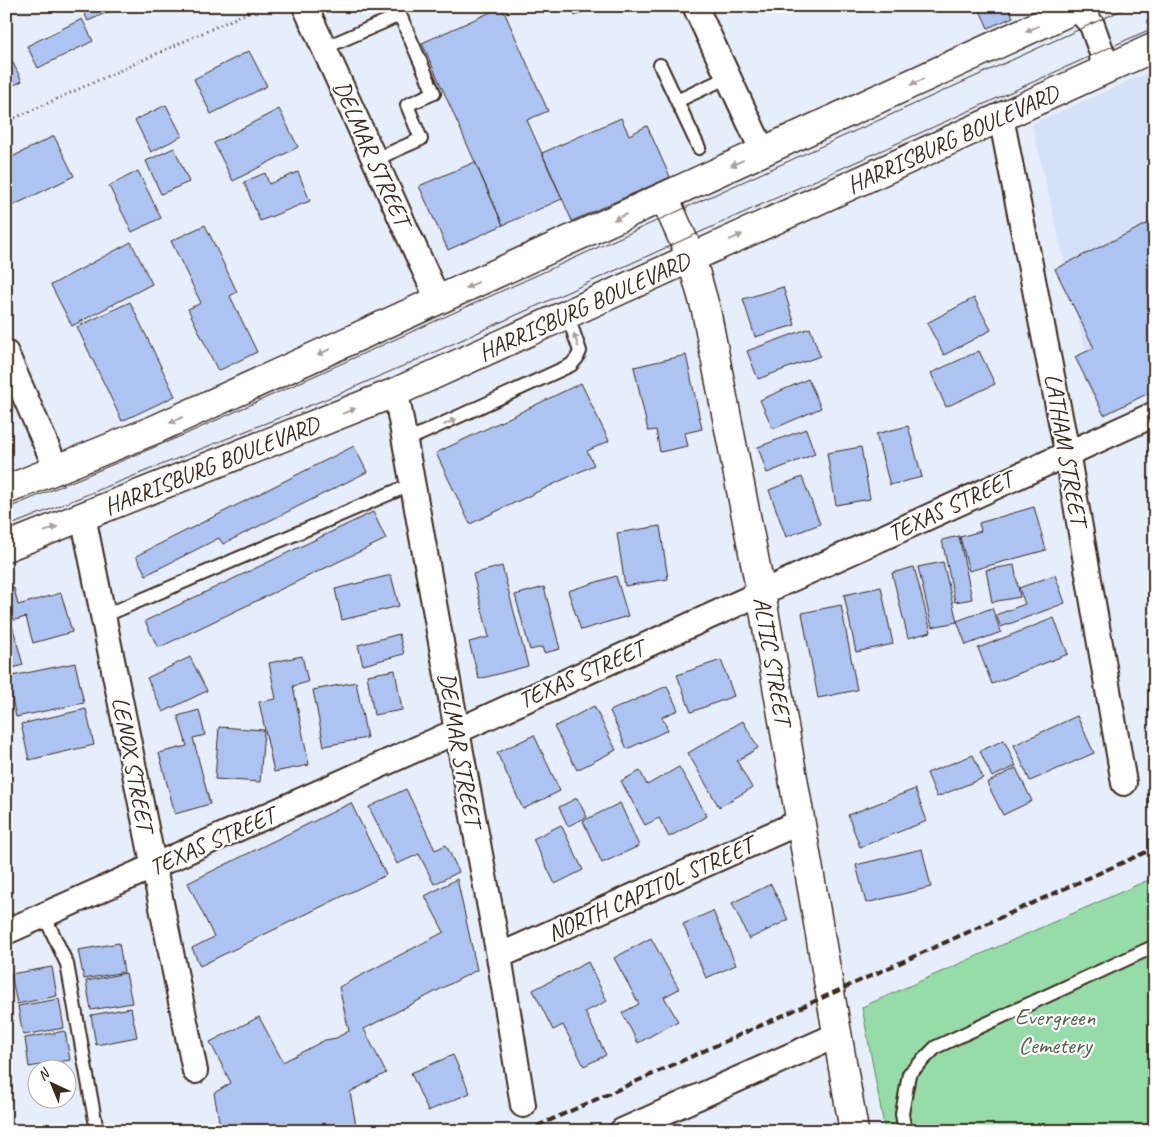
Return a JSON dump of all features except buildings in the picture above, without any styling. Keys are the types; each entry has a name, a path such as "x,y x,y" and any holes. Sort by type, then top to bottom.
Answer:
{"main road":[{"path":"6,490 156,429 1077,7"},
{"name":"HARRISBURG BOULEVARD","path":"6,547 396,392 1150,50"},
{"name":"ALTIC STREET","path":"664,197 691,257 706,310 761,593 800,822 832,993 837,1035 854,1131"}],"street":[{"name":"DELMAR STREET","path":"305,6 438,300"},
{"path":"695,6 763,152"},
{"path":"1077,7 1092,25 1102,53 1103,71"},
{"name":"LATHAM STREET","path":"1002,117 1067,452 1124,783"},
{"path":"6,353 57,470"},
{"name":"DELMAR STREET","path":"396,392 499,956 523,1105"},
{"name":"TEXAS STREET","path":"6,932 457,731 1067,452 1155,414"},
{"name":"LENOX STREET","path":"83,516 195,1071"},
{"name":"NORTH CAPITOL STREET","path":"499,956 800,822"},
{"path":"622,1131 837,1035"}],"lane":[{"path":"324,48 400,15 434,93 407,106 421,139 374,160"},
{"path":"660,65 699,148"},
{"path":"677,101 728,77"},
{"path":"405,441 571,366 580,351 567,314"},
{"path":"104,616 412,484"},
{"path":"44,915 68,964 97,1131"},
{"path":"905,1131 902,1114 910,1074 936,1047 1155,946"}],"path":[{"path":"6,122 262,6"}],"shaded area":[{"path":"1145,74 1155,75 1155,384 1099,409 1032,124"}],"green space":[{"name":"Evergreen Cemetery","path":"1155,877 1155,1131 885,1131 862,1007"}],"tram line":[{"path":"6,509 186,434 1131,6"},
{"path":"6,527 341,393 1155,27"}],"railway":[{"path":"526,1131 1155,848"}]}
